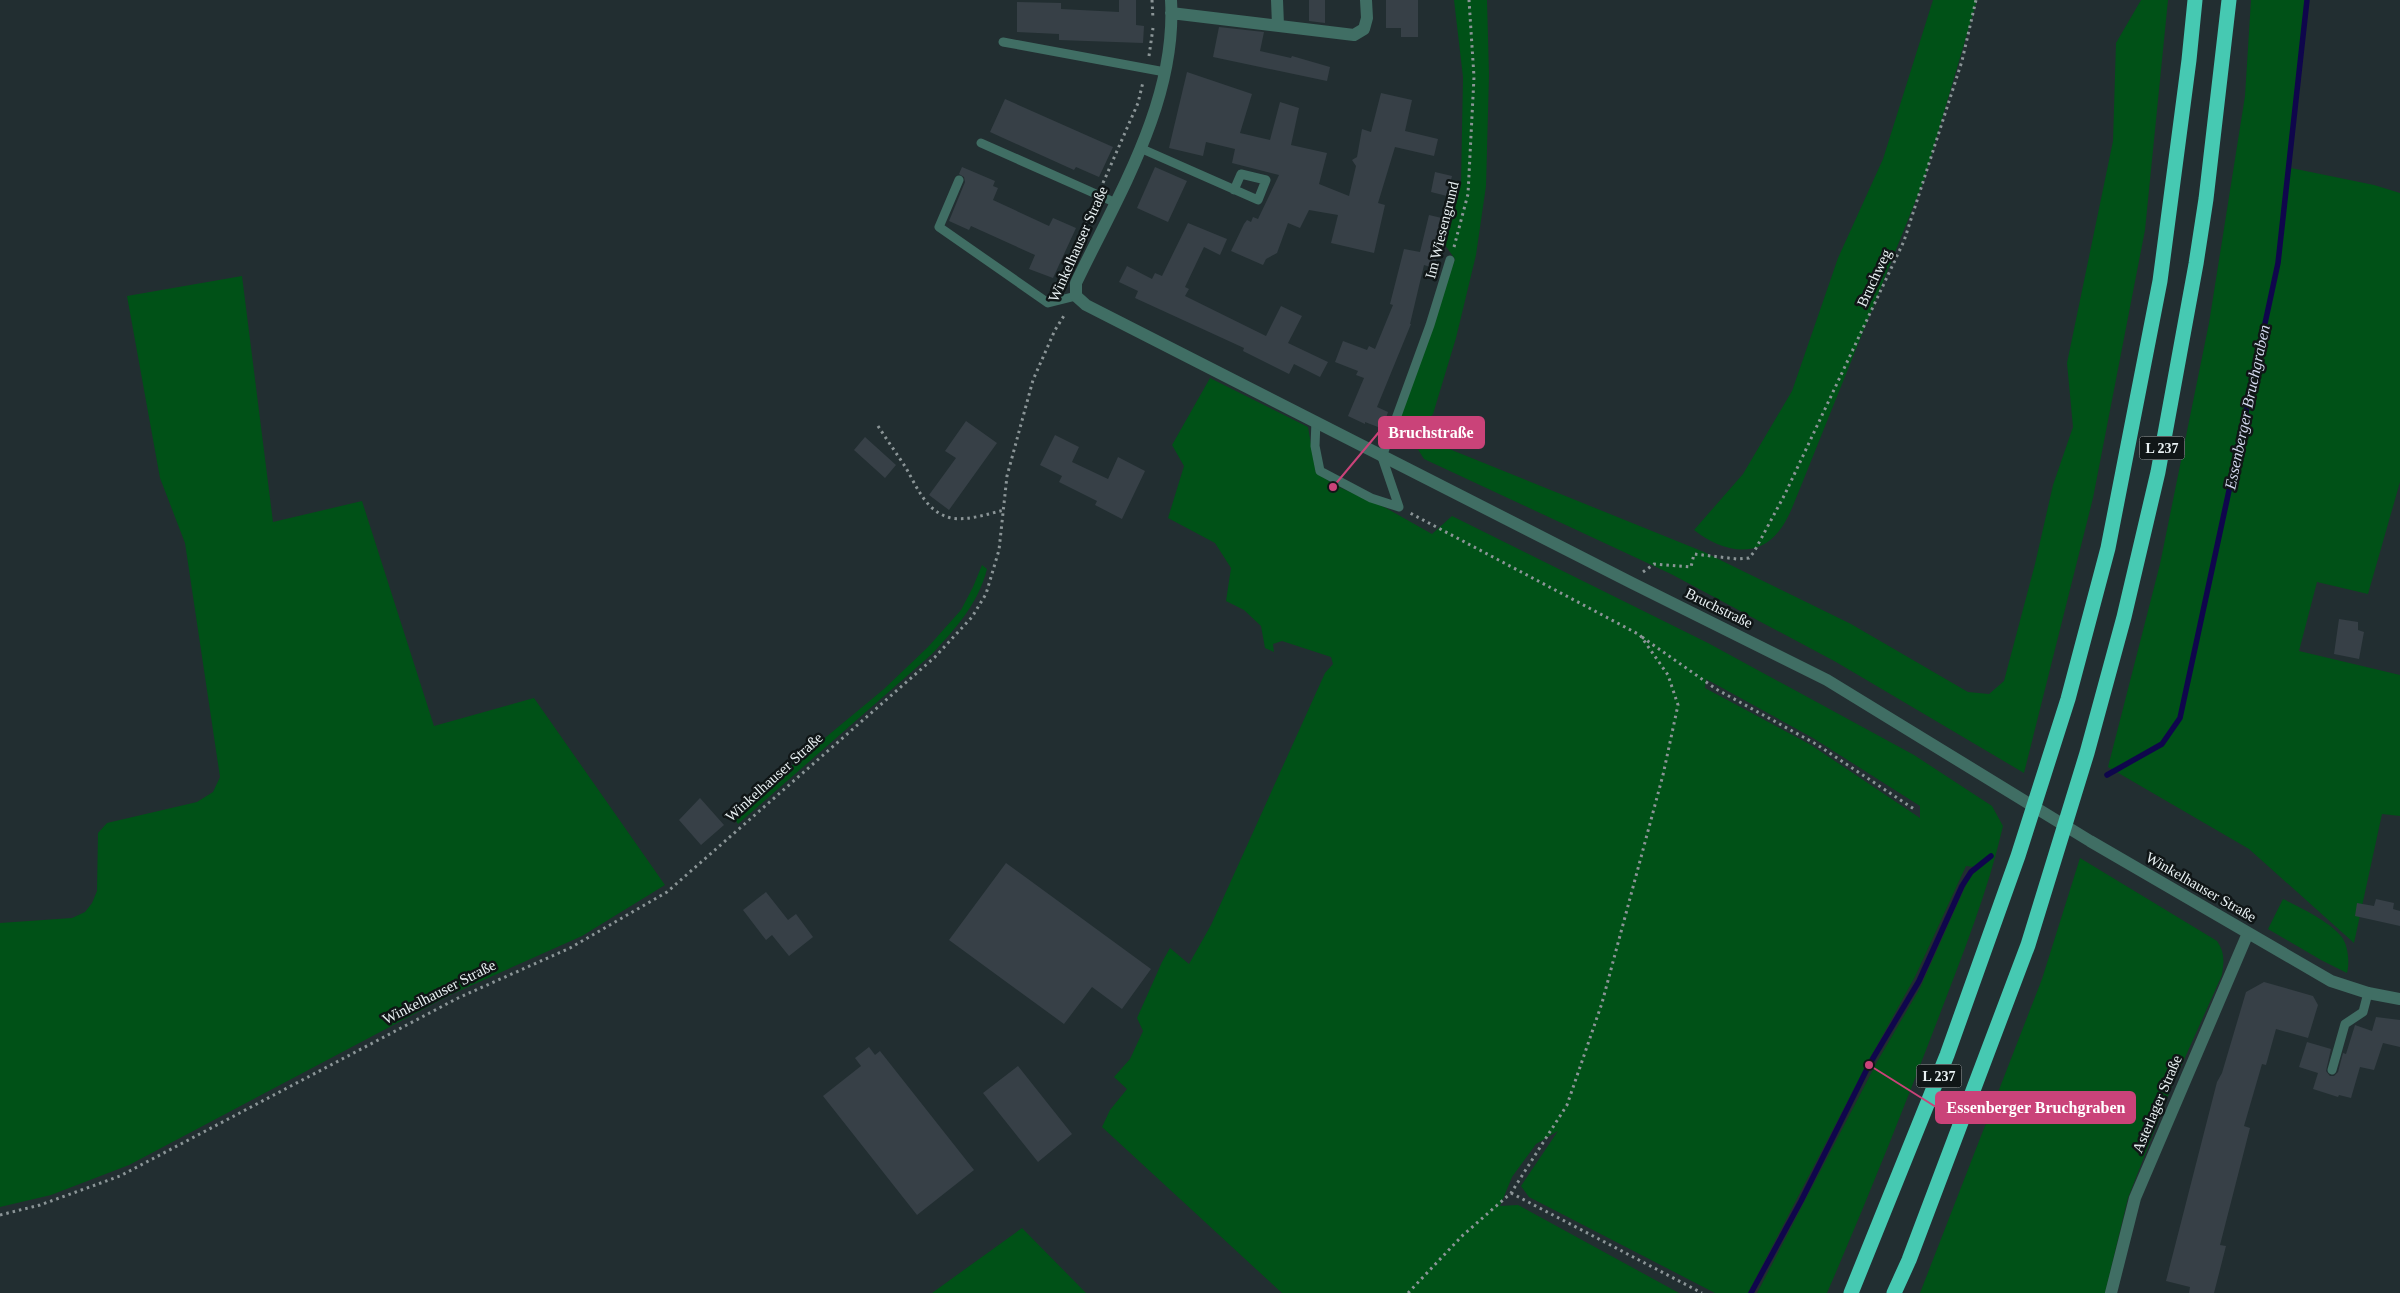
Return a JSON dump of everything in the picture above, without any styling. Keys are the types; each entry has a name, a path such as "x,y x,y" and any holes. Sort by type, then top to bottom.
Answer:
{"highway":[{"name":"L 237","path":"1852,1293 1947,1055 2018,856 2073,680 2108,548 2160,280 2195,0"},
{"name":"L 237","path":"1894,1293 1909,1260 2028,945 2087,753 2124,617 2158,472 2206,199 2228,0"}],"street":[{"path":"1277,0 1278,25"},
{"name":"Winkelhauser Straße","path":"1076,296 1076,283 1150,127 1165,72 1171,6 1278,25 1354,35 1364,29 1367,18 1366,0"},
{"name":"Bruchstraße","path":"1076,296 1086,305 1316,421 1382,457 1827,680 1993,782"},
{"name":"Winkelhauser Straße","path":"1993,782 2090,841 2332,980 2368,993 2400,999"},
{"name":"Asterlager Straße","path":"2111,1293 2135,1198 2248,933"}],"lane":[{"path":"1003,42 1165,72"},
{"path":"981,143 1114,202"},
{"path":"1140,148 1234,190"},
{"path":"959,180 938,227 1048,303 1076,296"},
{"name":"Im Wiesengrund","path":"1382,457 1430,325 1450,260"},
{"path":"1316,421 1315,446 1320,471 1371,498 1399,507"},
{"path":"1382,457 1399,507"},
{"path":"2332,1070 2345,1024 2363,1012 2368,993"}],"path":[{"path":"1074,248 1138,103 1147,69 1154,25 1152,0"},
{"name":"Im Wiesengrund","path":"1450,260 1468,194 1474,77 1469,0"},
{"name":"Bruchweg","path":"1632,583 1654,564 1691,567 1694,554 1737,559 1749,558 1754,552 1785,494 1904,241 1962,61 1976,0"},
{"name":"Winkelhauser Straße","path":"0,1215 40,1205 120,1176 458,998 570,948 667,892 935,657 972,617 986,594 999,550 1007,476 1033,380 1055,330 1076,296"},
{"path":"878,426 906,469 919,494 933,508 950,518 965,518 1004,510"},
{"path":"1399,507 1640,636 1716,689 1816,744 1914,808"},
{"path":"1408,1293 1462,1236 1511,1193 1567,1105 1602,1003 1662,775 1678,705 1668,675 1640,636"},
{"path":"1511,1193 1702,1293"}],"green space":[{"path":"1454,0 1487,0 1489,75 1486,186 1476,255 1456,338 1433,414 1404,443 1395,439 1396,429 1455,259 1445,245 1461,184 1463,77"},
{"path":"1933,0 1977,0 1924,180 1792,509 1779,531 1760,546 1749,549 1737,549 1715,543 1694,530 1743,474 1792,391 1838,258 1883,159"},
{"path":"2141,0 2168,0 2145,230 2093,498 2024,773 1836,662 1671,574 1424,459 1417,448 1427,440 1704,552 1851,624 1968,692 1989,694 2004,681 2035,564 2053,485 2073,427 2067,363 2113,141 2116,43"},
{"path":"2251,0 2306,0 2291,168 2374,185 2400,193 2400,482 2368,594 2317,582 2299,651 2400,675 2400,816 2382,814 2354,943 2249,849 2108,767 2160,564 2209,323 2245,96"},
{"path":"242,276 273,522 362,501 434,726 534,698 665,885 582,936 450,995 129,1165 51,1195 0,1207 0,923 72,918 85,912 92,903 97,891 98,833 107,823 197,802 213,792 220,777 185,543 160,478 127,296"},
{"path":"1210,378 1308,427 1316,473 1339,487 1386,508 1432,534 1452,516 1708,643 1914,755 1992,806 2003,826 1982,899 1911,1088 1827,1293 1757,1293 1878,1060 1920,988 1974,867 1966,866 1915,977 1870,1058 1748,1293 1715,1293 1529,1197 1521,1186 1558,1131 1536,1144 1512,1177 1500,1206 1518,1205 1679,1293 1282,1293 1102,1127 1110,1110 1127,1089 1114,1077 1130,1059 1143,1031 1137,1018 1162,962 1170,948 1189,964 1211,925 1325,673 1333,664 1331,657 1282,641 1273,644 1274,652 1265,648 1261,626 1244,610 1226,601 1231,568 1215,543 1168,518 1184,466 1172,445","holes":["1706,679 1813,738 1920,806 1920,818 1811,745 1705,688"]},
{"path":"982,565 987,569 972,604 958,625 932,654 738,824 732,815 884,689 928,647 961,610"},
{"path":"2080,858 2217,941 2223,958 2222,975 2170,1091 2128,1198 2105,1293 1920,1293 2042,979"},
{"path":"2283,899 2322,920 2343,938 2348,953 2347,973 2268,929"},
{"path":"1022,1228 1086,1293 932,1293"}],"building":[{"path":"1119,0 1136,0 1136,25 1144,26 1143,43 1059,40 1059,34 1017,32 1017,2 1061,3 1061,9 1119,12"},
{"path":"1309,0 1325,0 1325,23 1309,21"},
{"path":"1386,0 1418,0 1418,37 1401,37 1401,28 1386,28"},
{"path":"1219,27 1264,32 1260,51 1291,58 1292,56 1330,67 1327,81 1213,57"},
{"path":"1187,72 1252,94 1240,133 1270,140 1280,102 1299,108 1291,145 1327,153 1319,184 1349,196 1356,166 1352,160 1357,157 1362,129 1371,132 1381,93 1412,100 1405,131 1438,139 1434,156 1395,147 1378,203 1385,205 1374,253 1331,243 1338,215 1309,210 1300,228 1288,223 1277,253 1266,259 1263,265 1231,251 1247,220 1251,222 1253,217 1258,219 1279,175 1232,163 1235,149 1206,142 1203,156 1169,148"},
{"path":"1005,99 1113,147 1099,177 1076,167 1074,170 990,132"},
{"path":"962,167 995,181 993,186 998,188 993,200 1049,226 1053,218 1076,228 1053,278 1029,269 1035,255 971,226 969,230 949,221 965,182 964,177 959,174"},
{"path":"1155,167 1187,181 1168,222 1137,208"},
{"path":"1435,172 1452,176 1447,196 1431,192"},
{"path":"1429,215 1446,219 1434,268 1424,265 1411,324 1377,407 1388,412 1384,424 1378,427 1365,422 1365,424 1348,416 1364,378 1356,375 1358,371 1335,362 1343,341 1367,350 1369,346 1375,349 1393,305 1390,304 1404,249 1420,252"},
{"path":"1188,223 1227,239 1220,255 1204,247 1185,287 1189,289 1185,296 1266,336 1281,306 1302,316 1288,343 1328,362 1320,377 1294,364 1289,374 1243,351 1244,348 1135,298 1138,291 1119,282 1127,266 1152,279 1155,273 1162,276"},
{"path":"966,421 997,443 949,510 929,495 956,458 945,451"},
{"path":"1055,435 1079,447 1072,462 1108,479 1118,457 1145,471 1122,519 1095,505 1097,501 1059,482 1062,476 1040,465"},
{"path":"865,437 896,465 885,478 854,450"},
{"path":"2339,619 2358,622 2358,630 2364,632 2359,659 2334,654"},
{"path":"700,798 724,825 701,845 679,820"},
{"path":"1006,863 1151,969 1122,1009 1092,987 1064,1024 949,940"},
{"path":"766,892 788,920 796,914 813,937 789,956 772,935 766,940 743,910"},
{"path":"2376,899 2394,903 2393,909 2400,911 2400,926 2355,916 2357,903 2374,906"},
{"path":"2264,982 2313,996 2318,1005 2308,1038 2276,1029 2266,1065 2262,1064 2244,1126 2250,1128 2220,1245 2226,1246 2214,1293 2189,1293 2190,1287 2166,1281 2217,1082 2222,1073 2246,992"},
{"path":"2376,1017 2400,1020 2400,1047 2383,1043 2374,1070 2360,1067 2351,1098 2339,1095 2338,1097 2313,1089 2318,1073 2299,1067 2307,1042 2331,1049 2326,1071 2330,1076 2334,1076 2338,1072 2343,1053 2346,1054 2355,1025 2372,1031"},
{"path":"869,1047 875,1055 880,1051 974,1170 917,1215 823,1096 861,1066 855,1058"},
{"path":"1018,1066 1072,1134 1038,1162 983,1093"}],"waterway":[{"name":"Essenberger Bruchgraben","path":"2107,775 2162,744 2180,718 2278,263 2307,0"},
{"name":"Essenberger Bruchgraben","path":"1751,1293 1801,1201 1869,1065 1919,981 1962,886 1971,872 1991,856"}],"place":[{"name":"Bruchstraße","path":"1333,487"},
{"name":"Essenberger Bruchgraben","path":"1869,1065"}]}
